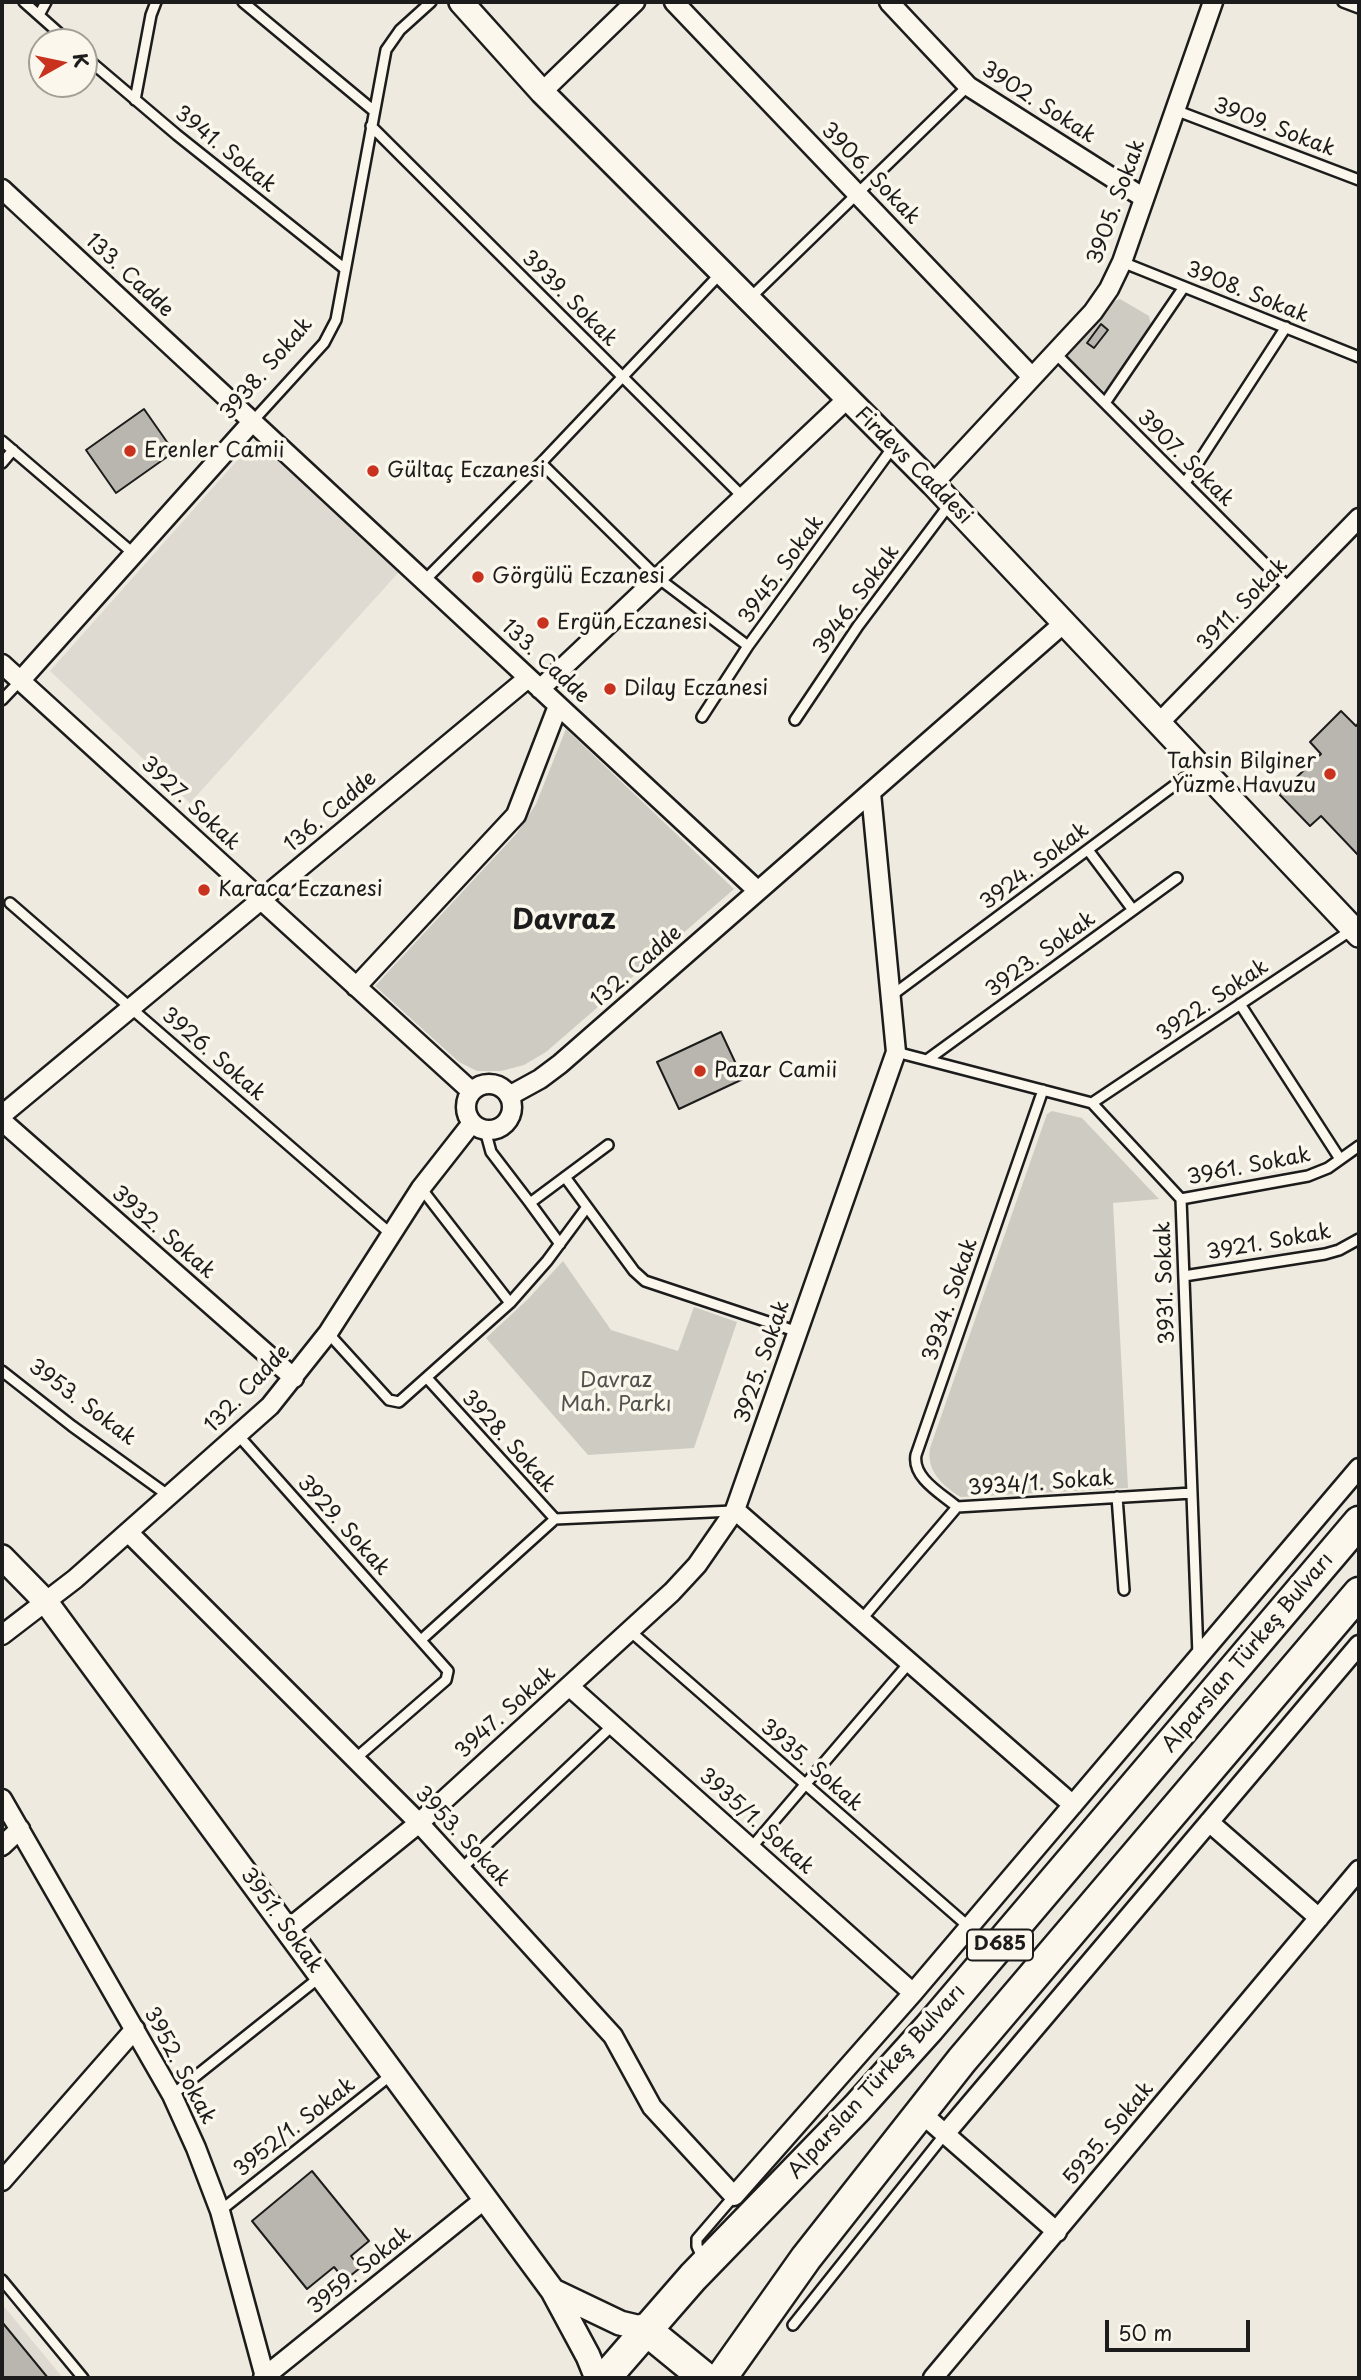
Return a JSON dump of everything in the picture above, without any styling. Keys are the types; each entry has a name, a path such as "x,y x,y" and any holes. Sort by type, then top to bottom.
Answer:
{"highway":[{"name":"Alparslan Türkeş Bulvarı","path":"605,2378 645,2329 857,2108 929,2028 1359,1522"},
{"name":"D685","path":"721,2378 806,2258 920,2112 1359,1592"},
{"path":"645,2329 705,2378"}],"street":[{"name":"Firdevs Caddesi","path":"461,2 542,92 933,484 1356,932"},
{"path":"542,92 635,2"},
{"name":"3906. Sokak","path":"674,2 1032,377"},
{"name":"3902. Sokak","path":"888,2 968,86 1144,198"},
{"name":"3905. Sokak","path":"933,484 1093,312 1109,289 1122,262 1213,2"},
{"name":"133. Cadde","path":"2,189 758,891"},
{"name":"136. Cadde","path":"2,1115 261,900 534,683 658,578 847,399"},
{"name":"3938. Sokak","path":"21,680 252,422"},
{"name":"3911. Sokak","path":"1159,723 1359,518"},
{"path":"758,891 1064,622"},
{"name":"3927. Sokak","path":"2,664 471,1091"},
{"path":"356,987 516,814 558,706"},
{"name":"3925. Sokak","path":"735,1510 896,1052 871,793"},
{"name":"132. Cadde","path":"509,1096 540,1079 559,1064 758,891"},
{"path":"488,1083 503,1088 509,1096 512,1109 506,1123 500,1128 478,1126 466,1109 466,1101 471,1091 481,1084 488,1083"},
{"name":"3932. Sokak","path":"2,1121 294,1378"},
{"name":"132. Cadde","path":"2,1635 46,1602 128,1532 270,1406 328,1333 421,1188 478,1126"},
{"path":"734,2196 914,1993 1359,1468"},
{"path":"735,1510 1073,1805"},
{"name":"3947. Sokak","path":"287,1930 419,1822 672,1592 697,1565 735,1510"},
{"name":"3953. Sokak","path":"128,1532 419,1822 613,2036 652,2108 734,2196"},
{"name":"3951. Sokak","path":"2,1557 46,1602 553,2291 597,2378"},
{"path":"945,2134 1359,1645"},
{"name":"3935/1. Sokak","path":"569,1686 914,1993"},
{"name":"3952. Sokak","path":"2,1799 172,2095 196,2148 220,2211 264,2378"},
{"path":"1209,1822 1319,1918"},
{"path":"2,1846 20,1829"},
{"name":"5935. Sokak","path":"933,2378 1359,1870"},
{"path":"2,2181 135,2029"},
{"path":"920,2112 1057,2232"},
{"name":"3959. Sokak","path":"264,2378 485,2199"},
{"name":"3951. Sokak","path":"553,2291 620,2323 645,2329"}],"lane":[{"path":"24,2 53,28"},
{"path":"39,15 46,2"},
{"path":"135,100 151,15 156,2"},
{"path":"243,2 374,111"},
{"name":"3938. Sokak","path":"252,422 331,333 336,320 386,50 400,30 431,2"},
{"path":"1343,2 1359,8"},
{"name":"3941. Sokak","path":"98,68 345,269"},
{"path":"748,300 968,86"},
{"name":"3909. Sokak","path":"1175,110 1359,180"},
{"name":"3939. Sokak","path":"371,126 743,497"},
{"name":"3908. Sokak","path":"1122,262 1359,357"},
{"path":"424,581 722,273"},
{"path":"1105,403 1184,287"},
{"path":"1185,483 1286,327"},
{"name":"3907. Sokak","path":"1055,353 1290,589"},
{"path":"2,441 134,554"},
{"name":"3945. Sokak","path":"702,717 748,646 894,446"},
{"path":"2,463 13,450"},
{"path":"541,463 658,578 748,646"},
{"name":"3946. Sokak","path":"795,720 858,626 951,503"},
{"name":"3938. Sokak","path":"2,700 21,680"},
{"name":"3924. Sokak","path":"891,996 1200,766"},
{"path":"1088,850 1133,910"},
{"name":"3923. Sokak","path":"927,1060 1177,878"},
{"name":"3926. Sokak","path":"10,902 392,1235"},
{"name":"3922. Sokak","path":"1092,1102 1356,932"},
{"path":"1241,1004 1340,1159"},
{"path":"896,1052 1092,1102"},
{"name":"3934. Sokak","path":"957,1507 921,1476 915,1462 916,1455 1043,1090"},
{"name":"3931. Sokak","path":"1092,1102 1181,1199 1198,1657"},
{"path":"478,1126 491,1152 560,1244"},
{"path":"530,1203 608,1145"},
{"name":"3961. Sokak","path":"1181,1199 1319,1173 1359,1146"},
{"path":"565,1177 645,1282 798,1332"},
{"path":"421,1188 510,1303"},
{"path":"328,1333 393,1403 402,1400 510,1303 587,1207"},
{"name":"3921. Sokak","path":"1184,1276 1325,1254 1359,1240"},
{"name":"3953. Sokak","path":"2,1371 169,1496"},
{"name":"3928. Sokak","path":"427,1378 555,1519 735,1510"},
{"name":"3929. Sokak","path":"238,1435 448,1671 448,1678 355,1759"},
{"name":"3934/1. Sokak","path":"861,1620 957,1507 1192,1493"},
{"path":"1117,1497 1124,1590"},
{"path":"421,1640 555,1519"},
{"name":"3935. Sokak","path":"630,1630 969,1927"},
{"path":"751,1848 910,1662"},
{"path":"461,1869 613,1725"},
{"path":"172,2095 321,1976"},
{"name":"3952/1. Sokak","path":"220,2211 393,2073"},
{"path":"793,2325 945,2134"},
{"path":"706,2264 697,2246 697,2239 734,2196"},
{"path":"2,2280 83,2378"}],"shaded area":[{"path":"256,439 399,572 190,803 50,671"},
{"path":"2,2304 63,2378 2,2378"}],"green space":[{"path":"1120,299 1149,316 1151,325 1105,392 1066,355 1112,302"},
{"path":"566,729 734,889 546,1052 524,1065 501,1071 477,1071 459,1062 375,986 517,833 536,804"},
{"path":"1052,1111 1082,1118 1159,1199 1113,1203 1128,1488 961,1497 937,1477 930,1463 930,1448 1047,1114"},
{"name":"Davraz Mah. Parkı","path":"563,1261 611,1330 678,1351 694,1307 737,1322 694,1448 588,1455 486,1338 527,1300"}],"building":[{"path":"1101,324 1108,330 1094,348 1087,343"},
{"name":"Erenler Camii","path":"144,409 174,452 116,493 86,450"},
{"name":"Tahsin Bilginer Yüzme Havuzu","path":"1341,711 1356,726 1359,722 1359,856 1321,816 1310,826 1279,794 1321,754 1310,742"},
{"name":"Pazar Camii","path":"721,1032 743,1079 679,1109 657,1062"},
{"path":"312,2171 369,2241 351,2256 360,2268 345,2280 334,2267 307,2289 252,2221"},
{"path":"2,2322 48,2378 2,2378"}],"place":[{"name":"Erenler Camii","path":"130,451"},
{"name":"Gültaç Eczanesi","path":"373,471"},
{"name":"Görgülü Eczanesi","path":"478,577"},
{"name":"Ergün Eczanesi","path":"543,623"},
{"name":"Dilay Eczanesi","path":"610,689"},
{"name":"Tahsin Bilginer Yüzme Havuzu","path":"1330,774"},
{"name":"Karaca Eczanesi","path":"204,890"},
{"name":"Pazar Camii","path":"700,1071"}],"district":[{"name":"Davraz","path":"564,921"}]}
